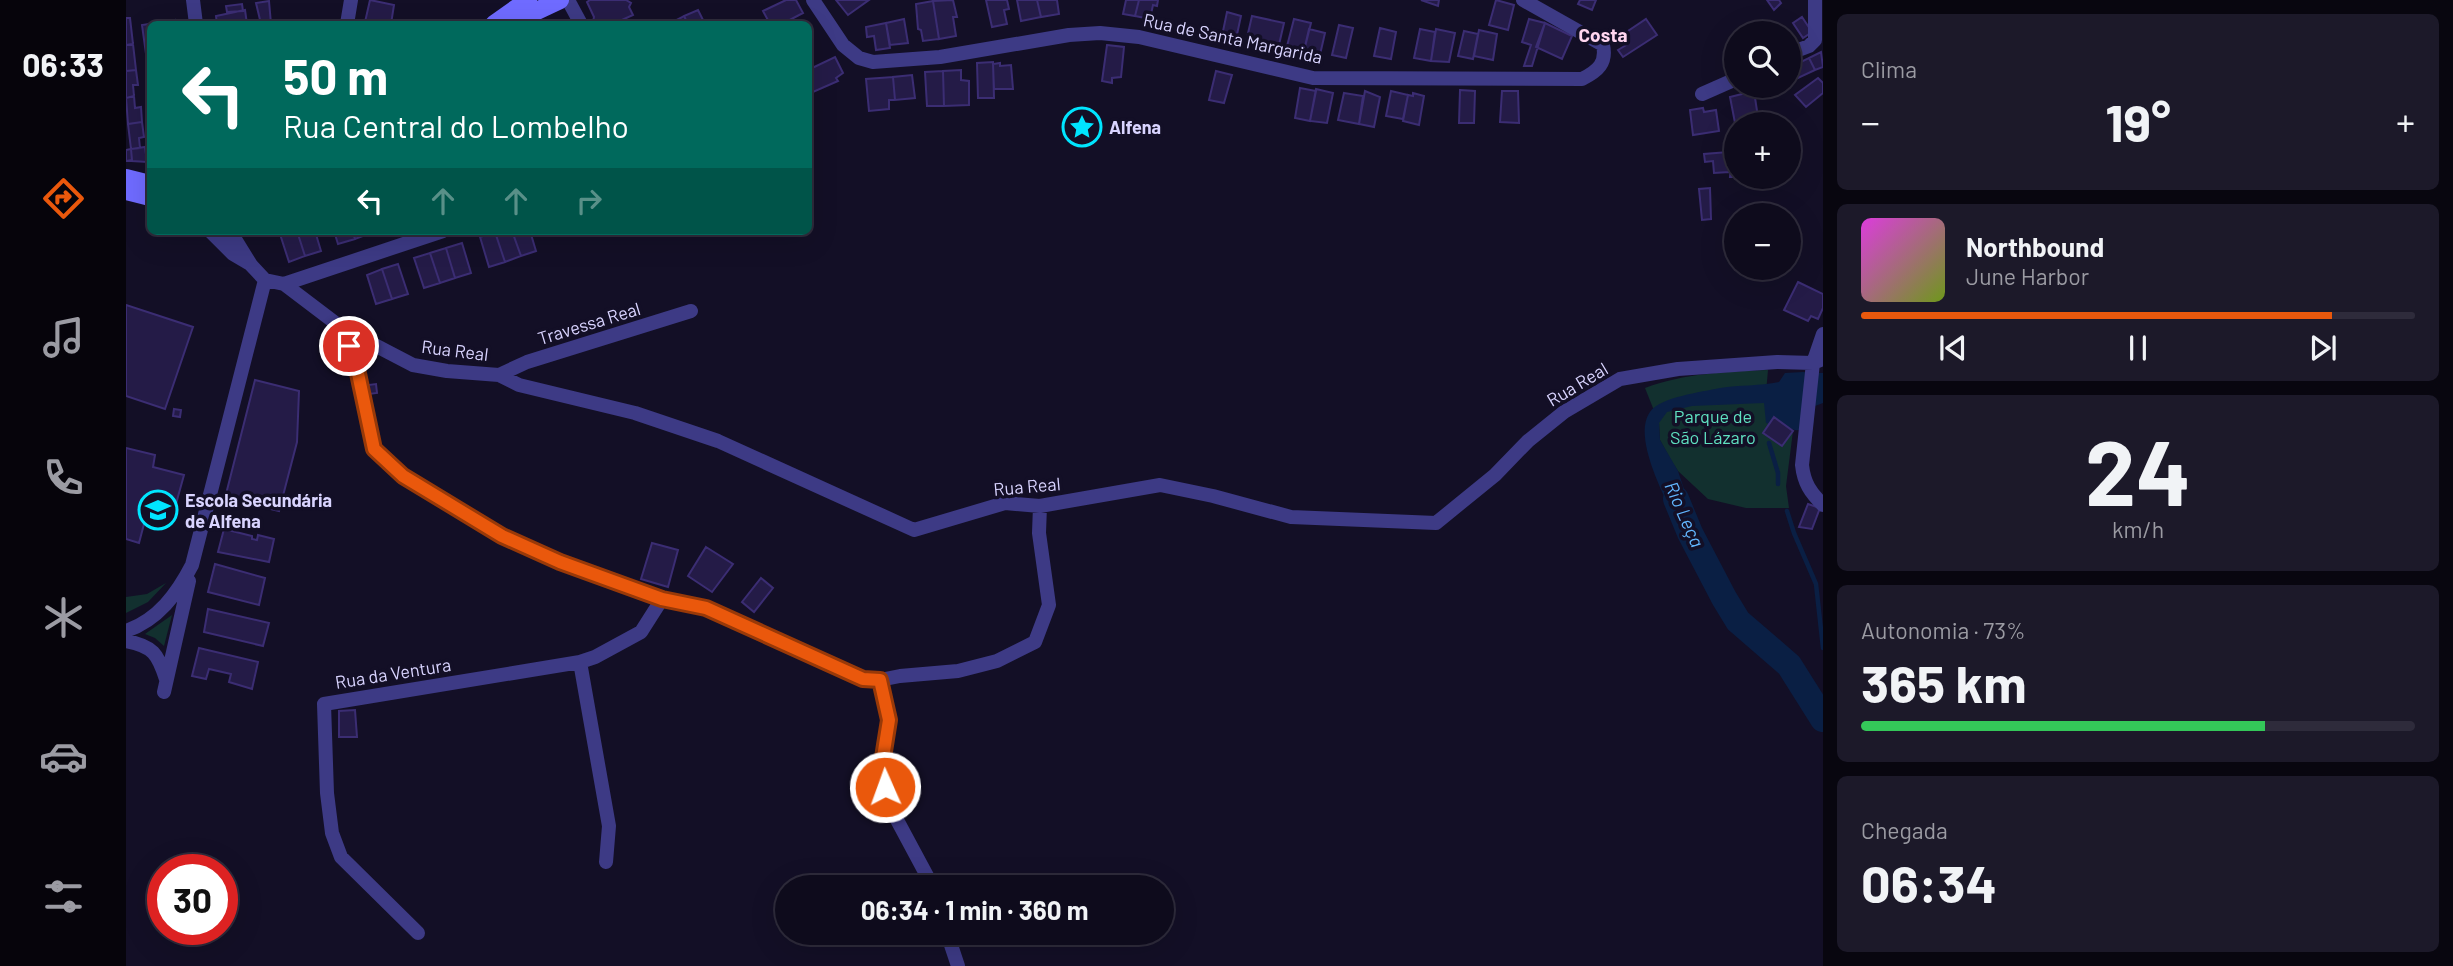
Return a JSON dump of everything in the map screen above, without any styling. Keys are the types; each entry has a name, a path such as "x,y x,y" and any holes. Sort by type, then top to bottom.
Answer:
{"street":[{"path":"193,0 196,21"},
{"path":"348,21 351,0"},
{"path":"498,21 528,0"},
{"path":"515,21 560,0"},
{"path":"568,0 579,21"},
{"name":"Rua de Santa Margarida","path":"813,0 843,45 859,58 873,62 940,57 1069,35 1100,33 1139,37 1313,78 1582,79 1601,66 1605,55 1603,45 1523,0"},
{"path":"1801,49 1815,40 1815,0"},
{"path":"1702,94 1724,84"},
{"path":"126,178 147,183"},
{"path":"126,191 147,196"},
{"path":"214,235 233,254 251,265"},
{"path":"126,640 143,644 159,657 165,686 192,565 265,280 251,265 232,235"},
{"path":"284,284 431,235"},
{"name":"Rua Real","path":"265,280 284,284 342,328 413,365 447,372 499,375 519,385 635,413 718,441 914,530 1005,503 1040,506 1160,485 1291,517 1436,523 1495,475 1537,434 1582,401 1620,379 1678,369 1777,362 1816,364"},
{"name":"Travessa Real","path":"499,375 527,362 691,312"},
{"path":"342,328 356,364 374,449 403,476 502,536 560,562 662,599 706,608 863,679 880,680 958,671 997,661 1035,642 1049,606 1039,533 1040,506"},
{"path":"1823,334 1816,364 1802,465 1808,489 1823,505"},
{"path":"126,631 150,619 164,606 179,590 192,565"},
{"name":"Rua da Ventura","path":"418,933 341,857 332,833 327,793 324,704 580,663 641,632 662,599"},
{"path":"580,663 609,827 606,862"},
{"path":"880,680 889,720 881,770 889,805 927,875"},
{"path":"951,945 958,966"}],"green space":[{"name":"Parque de São Lázaro","path":"1768,370 1767,406 1775,417 1793,431 1786,486 1789,508 1746,508 1708,499 1678,471 1671,460 1660,440 1659,423 1645,388 1690,376"},
{"path":"166,583 148,602 126,613 126,597 147,594"},
{"path":"172,615 164,646 145,634"}],"water":[{"path":"1785,373 1823,373 1823,403 1815,406 1813,426 1792,430 1775,418 1769,424 1766,423 1764,403 1692,406 1667,412 1659,423 1660,440 1678,471 1697,528 1684,538 1649,457 1645,424 1650,412 1663,402 1682,396 1720,388 1779,382"}],"building":[{"path":"370,0 394,5 391,21 365,21"},
{"path":"626,0 631,3 629,7 633,15 620,21 593,21 587,2"},
{"path":"786,0 796,0 803,13 788,21 768,21 763,11"},
{"path":"836,0 869,0 848,15"},
{"path":"953,0 957,17 953,17 956,36 939,39 933,1"},
{"path":"986,0 1007,0 1009,9 1004,10 1007,24 992,27"},
{"path":"1017,0 1037,0 1041,17 1021,21"},
{"path":"1037,0 1057,0 1059,14 1041,17"},
{"path":"1126,0 1139,0 1135,16 1123,14"},
{"path":"1139,0 1158,0 1157,6 1153,5 1150,19 1135,16"},
{"path":"1421,0 1439,0 1438,6"},
{"path":"1496,0 1514,5 1508,30 1489,25"},
{"path":"1580,0 1596,0 1592,10 1578,4"},
{"path":"1767,0 1779,0 1781,3 1774,10"},
{"path":"269,1 271,21 260,21 256,3"},
{"path":"933,1 939,39 923,41 921,30 918,29 916,4"},
{"path":"242,4 243,11 227,12 226,6"},
{"path":"245,10 247,21 217,21 216,16"},
{"path":"698,10 704,21 686,21 684,16"},
{"path":"1227,12 1241,16 1236,39 1222,36"},
{"path":"1252,16 1284,23 1278,49 1246,42"},
{"path":"1802,17 1812,32 1803,38 1801,21 1796,21"},
{"path":"126,18 130,18 133,44 126,45"},
{"path":"904,19 908,43 890,45 886,23"},
{"path":"1294,19 1311,23 1303,55 1286,50"},
{"path":"1529,19 1545,23 1532,66 1524,66 1531,45 1522,42"},
{"path":"1646,19 1657,35 1623,57 1618,50 1628,44 1622,35"},
{"path":"886,23 890,48 876,50 874,36 867,37 866,27"},
{"path":"1545,23 1572,36 1562,59 1536,47"},
{"path":"147,24 147,61 142,25"},
{"path":"1339,25 1353,28 1346,58 1332,55"},
{"path":"1380,28 1396,32 1391,59 1374,56"},
{"path":"1309,29 1325,33 1319,59 1303,55"},
{"path":"1420,29 1435,32 1431,61 1414,58"},
{"path":"1436,29 1455,33 1449,62 1431,61"},
{"path":"1479,30 1497,34 1493,60 1474,56"},
{"path":"1464,31 1478,34 1473,59 1458,56"},
{"path":"133,44 136,70 126,71 126,45"},
{"path":"1107,45 1124,47 1121,77 1112,78 1112,83 1102,81"},
{"path":"1821,52 1823,67 1815,70 1809,58"},
{"path":"835,57 843,73 836,78 838,81 813,92 812,68"},
{"path":"1809,58 1815,70 1801,77 1801,62"},
{"path":"993,62 994,98 978,98 977,63"},
{"path":"1000,63 1000,66 1011,65 1013,89 994,89 993,64"},
{"path":"136,70 138,85 133,85 134,96 126,98 126,71"},
{"path":"961,70 961,80 969,81 969,105 944,106 943,71"},
{"path":"943,71 944,106 927,106 925,72"},
{"path":"1216,71 1232,75 1224,103 1209,100"},
{"path":"912,75 915,98 895,100 893,77"},
{"path":"893,77 895,100 889,100 889,109 869,111 866,79"},
{"path":"1818,78 1823,83 1823,93 1806,107 1798,98 1801,98 1801,91"},
{"path":"1300,88 1316,91 1310,121 1295,118"},
{"path":"1316,89 1333,93 1327,123 1310,121"},
{"path":"1460,90 1475,91 1474,123 1459,123"},
{"path":"1365,91 1380,97 1374,127 1359,124"},
{"path":"1391,91 1408,95 1403,119 1386,116"},
{"path":"1502,91 1518,91 1519,123 1500,122"},
{"path":"1344,93 1363,96 1359,124 1338,120"},
{"path":"1413,93 1424,96 1419,125 1403,121 1408,95 1413,96"},
{"path":"134,96 135,108 141,107 142,122 128,124 126,98"},
{"path":"1730,98 1755,98 1757,112 1733,112"},
{"path":"1703,108 1704,112 1716,110 1719,131 1693,135 1690,110"},
{"path":"142,122 144,137 139,138 140,148 131,149 128,124"},
{"path":"145,147 147,162 132,161 131,149"},
{"path":"131,149 132,160 126,161 126,150"},
{"path":"1724,152 1724,172 1714,173 1713,161 1705,162 1704,154"},
{"path":"1710,188 1711,219 1702,220 1699,189"},
{"path":"280,235 298,235 305,256 289,262"},
{"path":"298,235 316,235 321,251 305,256"},
{"path":"335,235 354,235 355,239 338,244"},
{"path":"496,235 513,235 521,256 505,262"},
{"path":"496,235 505,262 489,267 480,237"},
{"path":"513,235 531,235 536,251 521,256"},
{"path":"462,243 471,273 455,278 446,248"},
{"path":"446,248 455,278 440,283 430,253"},
{"path":"430,253 440,283 424,288 414,258"},
{"path":"398,264 408,294 392,299 382,269"},
{"path":"382,269 392,299 376,304 367,275"},
{"path":"1798,282 1823,294 1823,308 1818,319 1811,316 1808,321 1784,310"},
{"path":"126,305 193,327 165,409 126,396"},
{"path":"255,380 299,391 297,442 279,511 225,498"},
{"path":"376,384 377,393 369,394 368,385"},
{"path":"174,409 181,410 180,417 173,416"},
{"path":"1774,417 1793,431 1782,446 1763,433"},
{"path":"126,448 155,455 153,467 184,475 174,511 155,505 150,525 144,524 139,543 126,539"},
{"path":"1808,504 1820,508 1812,529 1799,527"},
{"path":"224,529 252,536 252,539 257,540 258,535 274,539 269,562 218,552"},
{"path":"652,543 678,550 668,587 641,579"},
{"path":"706,547 733,564 712,592 688,576"},
{"path":"215,564 265,578 259,605 208,592"},
{"path":"761,578 773,588 754,612 742,602"},
{"path":"208,609 269,623 263,646 204,632"},
{"path":"199,648 258,662 252,689 229,682 231,674 209,669 206,679 192,676"},
{"path":"355,710 357,737 339,737 339,711"}],"waterway":[{"name":"Rio Leça","path":"1769,443 1778,473 1778,484"},
{"name":"Rio Leça","path":"1676,499 1690,533 1738,621 1789,665 1823,719"},
{"name":"Rio Leça","path":"1787,511 1816,584 1823,648"}],"place":[{"name":"Alfena","path":"1082,127"},
{"name":"Escola Secundária de Alfena","path":"158,510"}],"district":[{"name":"Costa","path":"1603,34"}],"route":[{"path":"349,346 356,364 374,449 403,476 450,506 502,536 560,562 662,599 706,608 863,679 880,680 889,720 881,770 885,787"}]}
